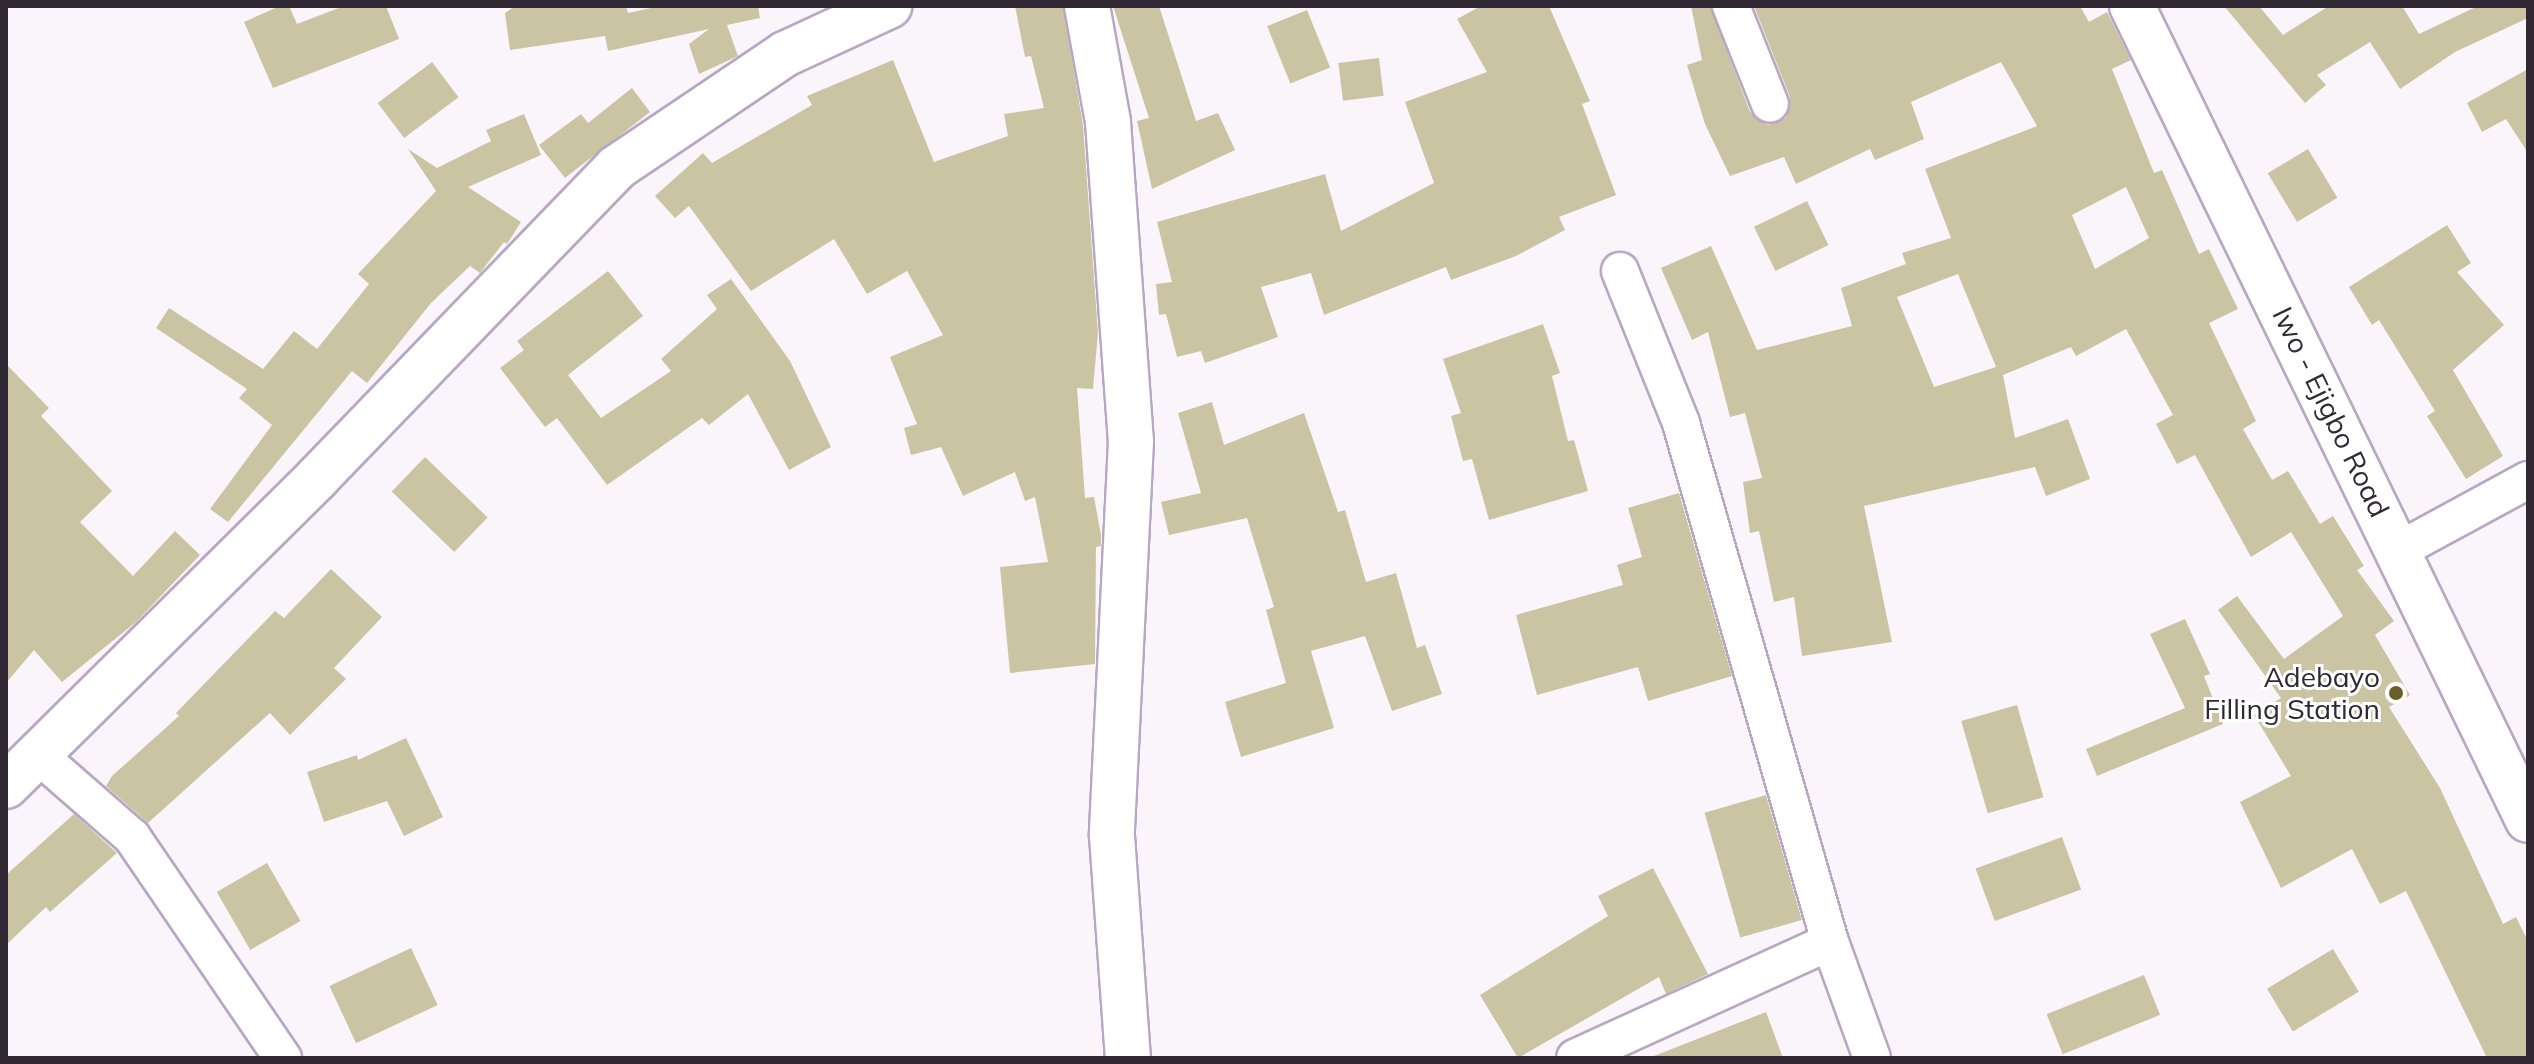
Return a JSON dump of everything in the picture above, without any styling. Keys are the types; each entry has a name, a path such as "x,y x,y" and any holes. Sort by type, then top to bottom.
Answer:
{"main road":[{"path":"6,786 317,478 616,168 785,54 889,6"},
{"path":"1087,6 1108,122 1131,441 1112,836 1128,1058"},
{"name":"Iwo - Ejigbo Road","path":"2132,6 2527,813"}],"street":[{"path":"1731,6 1770,104"},
{"path":"1620,271 1681,423 1830,942 1872,1058"},
{"path":"2399,550 2528,480"},
{"path":"38,755 132,837 283,1058"},
{"path":"1575,1058 1830,942"}],"building":[{"path":"280,6 289,6 297,24 344,6 386,6 399,39 273,88 244,22"},
{"path":"515,6 626,6 628,13 660,6 758,6 760,18 727,25 738,56 699,74 689,44 709,29 608,51 605,36 510,50 505,13"},
{"path":"1015,6 1063,6 1083,125 1098,333 1093,389 1077,388 1085,498 1094,497 1101,546 1096,547 1095,664 1010,673 1000,567 1048,562 1035,497 1025,501 1015,472 963,496 941,447 911,455 904,428 917,424 890,357 943,335 907,271 867,294 834,239 751,291 689,206 675,218 655,196 703,153 712,163 812,105 807,96 893,60 934,162 1008,136 1004,114 1044,108 1031,56 1025,57"},
{"path":"1113,6 1159,6 1196,121 1218,113 1235,150 1152,189 1137,121 1149,118"},
{"path":"1481,6 1549,6 1590,101 1582,104 1616,195 1559,217 1565,230 1516,256 1451,280 1446,267 1324,315 1311,273 1261,287 1278,337 1205,363 1201,351 1177,357 1166,314 1159,315 1156,284 1172,282 1157,222 1325,174 1341,231 1434,183 1405,102 1487,72 1457,19"},
{"path":"1691,6 1710,6 1750,112 1768,125 1786,118 1790,97 1754,6 2080,6 2089,22 2107,12 2131,60 2112,69 2154,173 2162,170 2199,254 2209,249 2238,309 2209,323 2256,421 2243,429 2272,480 2288,471 2320,524 2333,516 2364,566 2357,570 2394,621 2375,635 2410,695 2389,707 2440,788 2503,924 2516,917 2528,941 2528,1058 2487,1058 2406,891 2380,904 2352,849 2281,888 2240,802 2291,776 2254,715 2281,698 2218,610 2237,596 2284,659 2343,616 2291,532 2251,557 2195,455 2177,464 2156,424 2173,415 2126,329 2076,356 2071,347 2003,375 2015,438 2068,419 2090,479 2046,496 2035,467 1864,506 1892,642 1802,656 1794,597 1774,602 1759,531 1750,533 1743,482 1762,478 1745,413 1730,417 1708,332 1692,340 1661,268 1711,246 1757,350 1852,326 1841,288 1906,264 1902,253 1951,238 1925,169 2037,126 2001,62 1911,102 1924,139 1875,160 1870,149 1796,184 1784,157 1730,176 1705,124 1687,65 1702,60","holes":["2126,187 2149,238 2095,269 2072,215","1958,274 1996,367 1934,387 1897,297"]},
{"path":"2224,6 2259,6 2283,35 2329,6 2402,6 2419,34 2478,6 2528,6 2528,18 2455,52 2400,89 2370,42 2317,75 2326,85 2305,103"},
{"path":"1307,10 1330,67 1290,84 1267,26"},
{"path":"1379,58 1384,96 1343,101 1338,63"},
{"path":"432,62 458,97 404,138 378,103"},
{"path":"2528,69 2528,153 2506,119 2482,132 2467,103"},
{"path":"632,88 650,112 565,178 539,145 581,114 588,123"},
{"path":"524,114 541,155 468,187 521,222 507,244 504,242 480,273 470,266 431,303 367,383 352,371 228,522 210,509 272,425 239,398 247,389 156,328 169,308 263,369 294,331 317,349 369,284 358,274 436,191 408,149 437,168 491,141 486,130"},
{"path":"2308,149 2337,198 2297,222 2268,173"},
{"path":"1807,201 1828,245 1775,271 1754,227"},
{"path":"2447,225 2471,263 2457,272 2504,325 2453,370 2503,456 2466,479 2427,416 2435,411 2379,320 2372,325 2349,287"},
{"path":"608,271 643,316 568,375 601,418 671,371 661,359 717,309 707,295 731,279 790,361 831,447 789,470 748,394 709,425 702,418 607,485 557,418 545,427 500,368 524,350 517,341"},
{"path":"1543,324 1560,373 1552,376 1568,441 1574,440 1588,491 1489,520 1472,459 1463,461 1451,416 1461,413 1443,359"},
{"path":"6,364 49,408 41,416 112,491 80,522 133,576 175,531 200,555 136,622 62,682 34,650 6,683"},
{"path":"1212,402 1224,445 1304,413 1338,512 1345,510 1366,582 1396,573 1417,648 1425,645 1442,694 1392,711 1365,636 1311,651 1334,728 1241,757 1225,702 1286,683 1266,610 1274,607 1247,518 1169,535 1161,502 1201,493 1178,413"},
{"path":"425,457 488,517 454,552 392,492"},
{"path":"1679,493 1732,676 1648,701 1638,667 1537,695 1516,615 1623,585 1617,565 1642,557 1628,508"},
{"path":"331,569 382,617 334,668 346,679 290,735 270,713 148,823 106,786 112,776 179,716 176,713 275,611 284,618"},
{"path":"2185,619 2210,674 2204,676 2223,724 2097,776 2086,749 2185,708 2150,634"},
{"path":"2017,705 2043,797 1988,813 1961,721"},
{"path":"406,738 443,817 404,836 387,801 324,822 307,772 357,755 358,760"},
{"path":"1766,795 1802,920 1740,938 1704,813"},
{"path":"74,814 117,853 50,912 46,907 6,945 6,875"},
{"path":"2062,837 2081,890 1995,921 1976,868"},
{"path":"267,863 300,921 250,950 217,892"},
{"path":"1653,868 1708,974 1666,994 1659,977 1518,1058 1480,995 1608,916 1598,896"},
{"path":"411,948 438,1005 356,1043 329,986"},
{"path":"2333,949 2359,992 2293,1032 2267,989"},
{"path":"2144,975 2160,1015 2063,1054 2047,1014"},
{"path":"1766,1012 1783,1058 1654,1056"}],"place":[{"name":"Adebayo Filling Station","path":"2396,693"}]}
